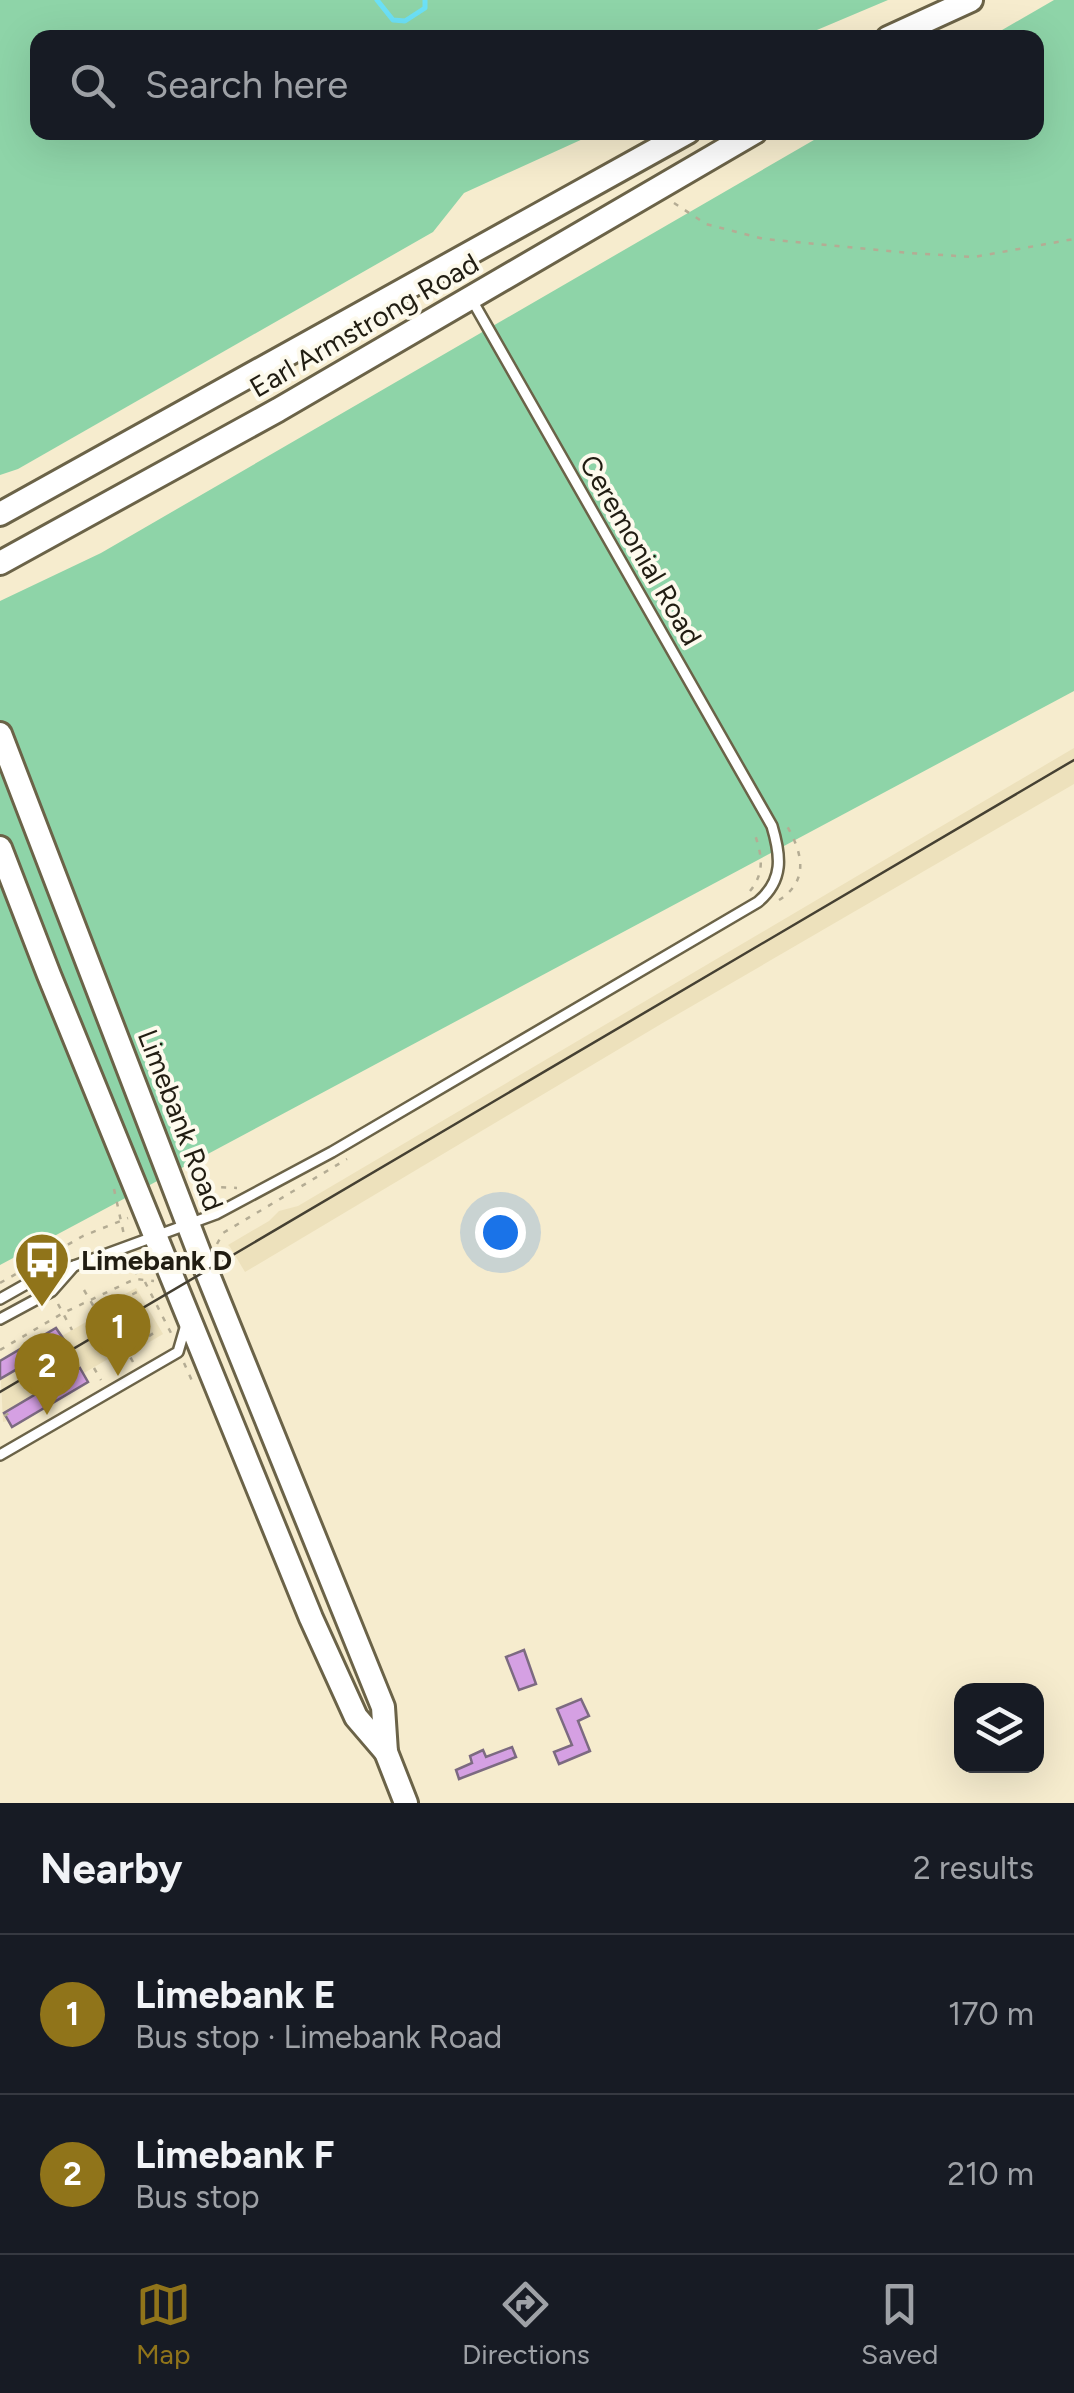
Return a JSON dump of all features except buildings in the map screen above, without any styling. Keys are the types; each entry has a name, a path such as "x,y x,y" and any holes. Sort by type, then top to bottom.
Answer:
{"main road":[{"path":"905,30 971,0"},
{"path":"934,30 985,0"},
{"name":"Earl Armstrong Road","path":"0,514 674,140"},
{"name":"Earl Armstrong Road","path":"6,560 264,418 741,140"},
{"path":"0,503 26,500"},
{"path":"0,582 6,560"},
{"name":"Limebank Road","path":"0,720 0,735 189,1225 383,1707 386,1752 406,1803"},
{"name":"Limebank Road","path":"0,848 154,1237 341,1684 356,1717 386,1752"}],"lane":[{"name":"Ceremonial Road","path":"189,1225 332,1152 758,902 769,893 779,872 779,847 772,826 471,297"},
{"path":"0,1299 46,1273 189,1225"},
{"path":"0,1319 52,1291 74,1266"},
{"path":"0,1455 179,1351 185,1331 184,1306"}],"path":[{"path":"659,187 682,211 706,224 764,239 974,257 1074,239"},
{"path":"746,894 755,885 761,865 762,854 755,835"},
{"path":"189,1195 217,1187 238,1188"},
{"path":"0,1283 83,1236 135,1214"},
{"path":"136,1272 138,1278"},
{"path":"0,1350 63,1313 138,1278 148,1282 179,1351"},
{"path":"84,1290 97,1312 137,1292"},
{"path":"58,1304 72,1330"},
{"path":"133,1362 127,1351 158,1330"},
{"path":"94,1368 101,1380"},
{"path":"4,1416 12,1412"}],"shaded area":[{"path":"1074,748 1074,784 245,1272 228,1245 279,1211 298,1206"},
{"path":"136,1288 163,1334 131,1353 127,1348 84,1373 88,1382 11,1428 7,1421 3,1422 0,1361 56,1328 62,1336"}],"green space":[{"path":"0,0 888,0 817,30 30,30 30,140 581,140 464,193 433,232 18,469 0,475"},
{"path":"1054,0 1074,0 1074,691 0,1265 0,601 101,553 814,140 1044,140 1044,30 1002,30"}],"waterway":[{"path":"377,0 393,20 405,21 425,8 425,0"}],"tram line":[{"path":"0,1392 1074,760"}],"place":[{"name":"Limebank D","path":"42,1309"},
{"name":"Limebank E","path":"118,1376"},
{"name":"Limebank F","path":"47,1415"}]}
